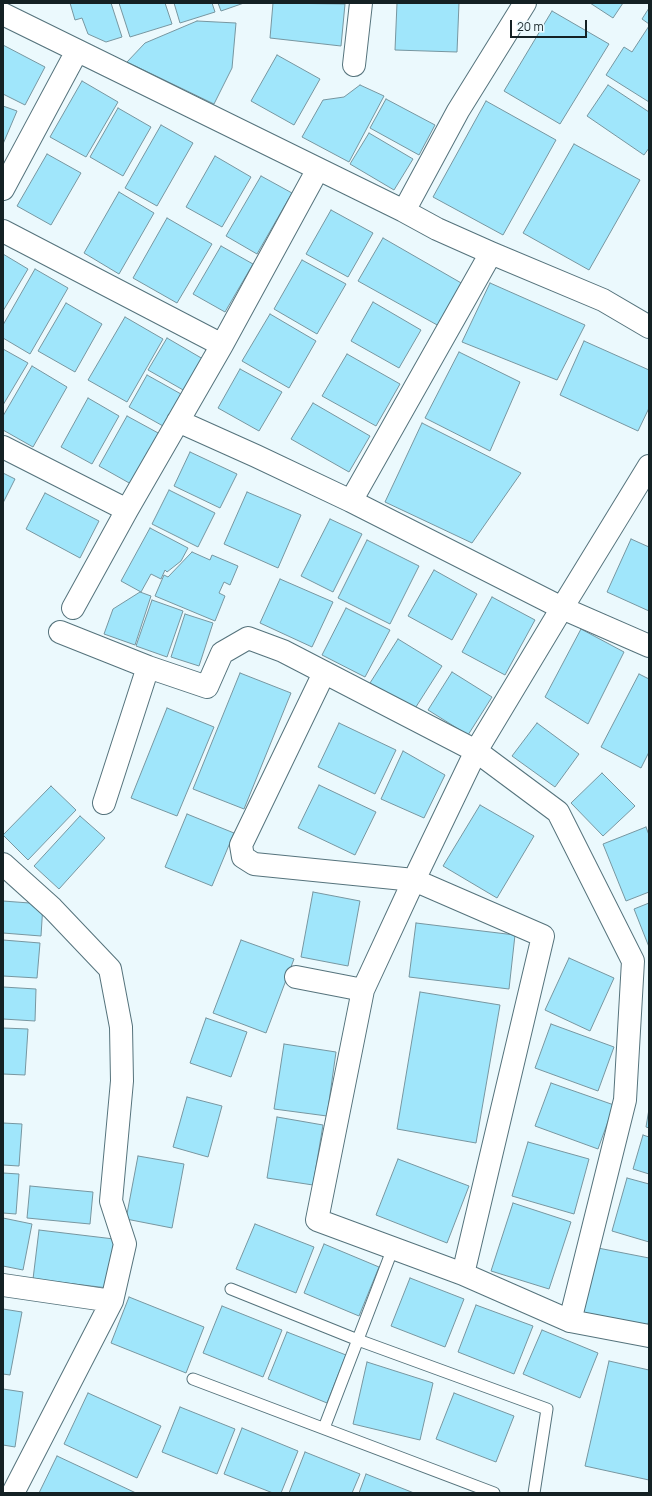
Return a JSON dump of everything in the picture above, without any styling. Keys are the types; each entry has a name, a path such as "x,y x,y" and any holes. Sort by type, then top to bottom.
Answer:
{"street":[{"path":"354,65 360,3"},
{"path":"404,211 458,111 525,3"},
{"path":"3,14 404,211 437,229 603,300 649,327"},
{"path":"3,188 77,51"},
{"path":"73,608 127,510 222,345 318,169"},
{"path":"3,231 222,345"},
{"path":"351,501 491,253"},
{"path":"178,421 351,501 562,608 649,646"},
{"path":"3,448 127,510"},
{"path":"649,466 476,751 363,990 317,1220 463,1274 570,1321 649,1336"},
{"path":"60,632 148,667 207,687 222,652 248,638 283,652 476,751 558,812 633,961 624,1100 570,1321"},
{"path":"104,803 148,667"},
{"path":"324,673 241,845 243,857 254,864 414,880 543,936 463,1274"},
{"path":"3,864 52,908 110,969 121,1027 122,1082 111,1201 125,1244 112,1301 13,1493"},
{"path":"296,977 363,990"},
{"path":"3,1285 112,1301"}],"lane":[{"path":"324,1428 393,1248"},
{"path":"231,1289 358,1340 547,1409 534,1493"},
{"path":"193,1379 494,1493"}],"building":[{"path":"70,3 111,3 122,37 106,42 88,34 82,18 75,20"},
{"path":"119,3 165,3 172,24 130,37"},
{"path":"174,3 212,3 215,12 180,23"},
{"path":"218,3 244,3 221,11"},
{"path":"273,3 345,4 341,46 270,38"},
{"path":"397,3 459,3 457,52 395,50"},
{"path":"590,3 623,3 613,18"},
{"path":"649,8 649,24 642,19"},
{"path":"552,11 609,44 560,124 504,91"},
{"path":"197,21 236,23 232,68 214,104 127,62 145,43"},
{"path":"649,26 649,102 606,75 624,47 632,52"},
{"path":"3,45 45,67 25,105 3,94"},
{"path":"277,55 320,79 294,125 251,101"},
{"path":"82,81 118,102 86,157 50,137"},
{"path":"360,85 384,96 349,162 302,137 323,100 344,97"},
{"path":"608,85 649,112 649,148 644,155 587,116"},
{"path":"386,99 435,125 419,155 370,128"},
{"path":"486,101 556,140 503,235 433,197"},
{"path":"3,106 17,111 3,144"},
{"path":"118,108 151,127 123,176 90,157"},
{"path":"161,125 193,143 157,206 125,188"},
{"path":"369,133 413,159 394,190 350,164"},
{"path":"574,144 640,180 589,270 523,233"},
{"path":"47,154 81,173 51,225 17,206"},
{"path":"215,156 251,177 222,227 186,207"},
{"path":"261,176 292,193 257,254 226,236"},
{"path":"119,192 154,213 119,274 84,253"},
{"path":"331,210 373,233 348,277 306,254"},
{"path":"167,218 212,244 177,303 133,278"},
{"path":"383,238 463,284 439,326 358,281"},
{"path":"221,246 253,264 225,312 193,294"},
{"path":"3,254 28,269 3,311"},
{"path":"302,260 346,284 317,334 274,309"},
{"path":"35,269 68,288 30,354 3,338 3,325"},
{"path":"490,283 585,325 557,380 462,342"},
{"path":"373,302 421,330 399,368 351,341"},
{"path":"66,303 102,324 75,372 38,351"},
{"path":"270,314 316,341 289,388 242,361"},
{"path":"125,317 163,339 127,402 88,380"},
{"path":"167,338 203,359 185,391 148,370"},
{"path":"584,341 649,370 649,408 638,431 560,395"},
{"path":"3,349 28,363 3,405"},
{"path":"459,352 520,382 490,451 425,418"},
{"path":"347,354 400,384 376,426 322,396"},
{"path":"32,366 67,387 33,447 3,430 3,416"},
{"path":"240,369 282,392 259,431 218,408"},
{"path":"147,375 181,394 163,426 129,407"},
{"path":"88,398 119,416 92,464 61,447"},
{"path":"313,403 370,436 349,472 291,439"},
{"path":"127,416 160,434 131,484 99,466"},
{"path":"422,423 521,473 472,543 385,502"},
{"path":"190,452 237,474 220,508 174,486"},
{"path":"3,473 15,479 3,503"},
{"path":"169,490 215,513 198,547 152,524"},
{"path":"247,492 301,515 278,568 224,544"},
{"path":"45,493 99,521 80,558 26,529"},
{"path":"330,519 362,534 333,592 301,576"},
{"path":"150,528 188,548 181,561 167,572 165,570 161,579 151,574 141,592 121,581"},
{"path":"631,539 649,547 649,611 607,592"},
{"path":"367,540 419,566 390,624 338,598"},
{"path":"192,552 210,560 212,555 238,566 230,585 224,582 219,593 225,596 215,621 155,596 164,575 168,577"},
{"path":"434,570 477,594 452,640 408,616"},
{"path":"280,579 333,602 312,647 260,623"},
{"path":"140,592 151,596 135,645 104,634 113,609"},
{"path":"492,597 535,620 505,675 462,652"},
{"path":"152,600 183,611 167,657 136,646"},
{"path":"346,608 390,630 365,677 322,655"},
{"path":"185,614 213,623 199,666 171,657"},
{"path":"581,629 624,652 588,724 545,697"},
{"path":"398,639 442,666 414,710 370,683"},
{"path":"452,672 492,697 468,735 428,710"},
{"path":"240,673 291,693 244,809 193,789"},
{"path":"639,674 649,679 649,752 641,768 601,747"},
{"path":"167,708 214,727 177,816 131,798"},
{"path":"339,723 396,750 375,794 318,767"},
{"path":"537,723 579,754 555,787 512,756"},
{"path":"403,751 445,775 424,818 381,799"},
{"path":"602,773 635,806 603,836 571,803"},
{"path":"319,785 376,812 355,855 298,828"},
{"path":"51,786 76,810 28,860 3,835"},
{"path":"480,805 534,836 497,898 443,866"},
{"path":"187,814 234,833 212,886 165,867"},
{"path":"80,816 105,838 59,889 34,866"},
{"path":"646,827 649,835 649,892 626,901 603,844"},
{"path":"313,892 360,901 348,966 301,957"},
{"path":"3,901 43,904 41,936 3,933"},
{"path":"649,903 649,947 634,909"},
{"path":"416,923 515,935 509,989 409,977"},
{"path":"3,940 40,943 37,978 3,976"},
{"path":"241,940 294,959 266,1033 213,1013"},
{"path":"569,958 614,978 590,1031 545,1010"},
{"path":"3,987 36,989 35,1021 3,1019"},
{"path":"420,992 500,1005 476,1143 397,1129"},
{"path":"206,1018 247,1032 231,1077 190,1063"},
{"path":"551,1024 614,1047 598,1091 535,1068"},
{"path":"3,1028 28,1029 25,1075 3,1074"},
{"path":"284,1044 336,1052 327,1116 274,1109"},
{"path":"551,1083 614,1105 598,1149 535,1126"},
{"path":"187,1097 222,1106 208,1157 173,1147"},
{"path":"649,1109 649,1128 646,1127"},
{"path":"277,1117 323,1125 313,1185 267,1178"},
{"path":"3,1123 22,1124 19,1166 3,1165"},
{"path":"643,1135 649,1137 649,1174 633,1169"},
{"path":"528,1142 589,1159 574,1214 512,1196"},
{"path":"138,1156 184,1164 172,1228 126,1219"},
{"path":"398,1159 469,1186 447,1243 376,1215"},
{"path":"3,1173 19,1174 16,1214 3,1213"},
{"path":"627,1178 649,1184 649,1242 612,1231"},
{"path":"30,1186 93,1192 90,1224 27,1218"},
{"path":"513,1203 571,1222 549,1289 491,1271"},
{"path":"3,1218 32,1224 23,1270 3,1266"},
{"path":"255,1224 314,1247 296,1293 236,1269"},
{"path":"39,1230 114,1239 108,1288 33,1279"},
{"path":"324,1244 379,1267 359,1316 304,1293"},
{"path":"598,1248 649,1258 649,1319 647,1329 583,1313"},
{"path":"410,1278 464,1299 445,1347 391,1326"},
{"path":"129,1297 204,1327 186,1373 111,1343"},
{"path":"476,1305 533,1326 514,1374 458,1352"},
{"path":"222,1306 282,1330 263,1377 203,1353"},
{"path":"3,1309 22,1312 10,1375 3,1374"},
{"path":"542,1330 598,1353 580,1398 523,1374"},
{"path":"287,1332 346,1355 327,1403 268,1379"},
{"path":"609,1361 649,1370 649,1480 585,1466"},
{"path":"367,1362 433,1383 420,1440 353,1424"},
{"path":"3,1389 23,1392 15,1447 3,1445"},
{"path":"88,1393 161,1426 137,1478 64,1444"},
{"path":"454,1393 514,1416 496,1462 436,1439"},
{"path":"180,1407 235,1429 217,1474 162,1452"},
{"path":"242,1428 298,1451 281,1493 273,1493 224,1474"},
{"path":"305,1452 360,1474 352,1493 289,1493"},
{"path":"57,1456 136,1493 39,1493"},
{"path":"366,1474 414,1493 359,1493"}]}
